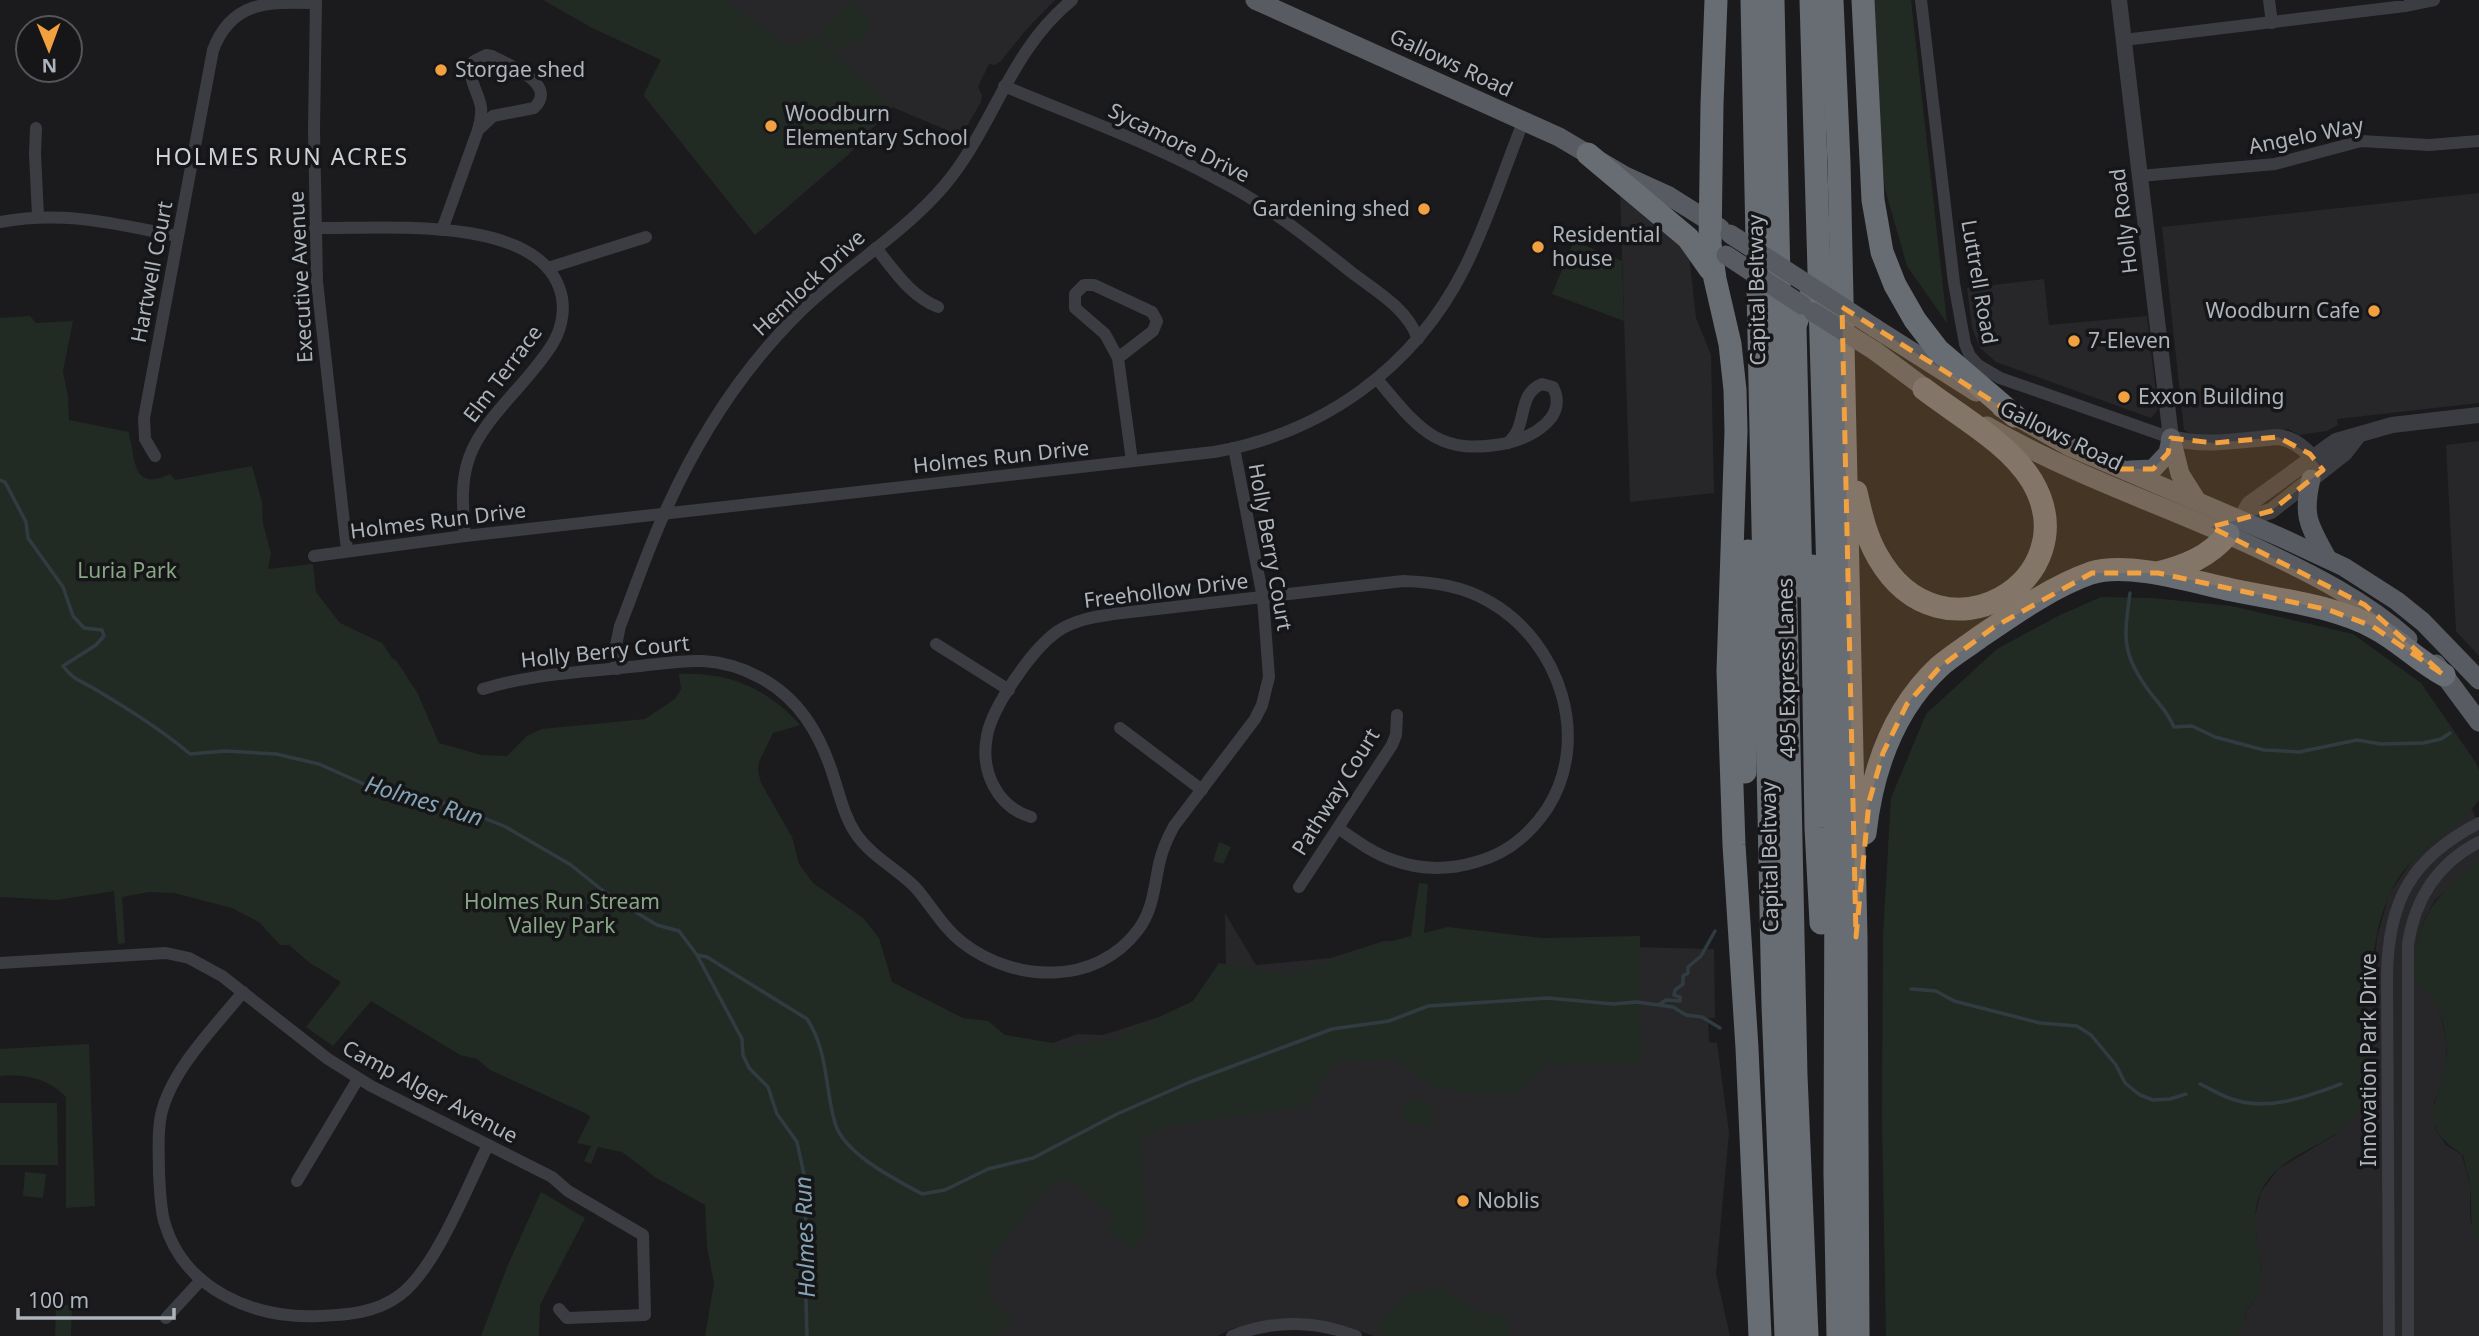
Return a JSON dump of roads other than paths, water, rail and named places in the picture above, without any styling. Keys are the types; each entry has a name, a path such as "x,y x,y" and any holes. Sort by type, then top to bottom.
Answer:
{"highway":[{"path":"1715,279 1719,239 1712,104 1716,0"},
{"name":"Capital Beltway","path":"1752,0 1773,1005 1786,1336"},
{"name":"495 Express Lanes","path":"1773,0 1796,1075 1807,1336"},
{"name":"495 Express Lanes","path":"1811,0 1836,845 1835,1173 1838,1336"},
{"path":"1832,0 1839,162 1856,937 1858,1336"},
{"path":"1863,0 1873,200 1882,251 1895,285 1914,320 1938,350 2015,416"},
{"path":"1742,985 1753,47"},
{"path":"1588,154 1688,238 1704,258 1715,279 1730,344 1735,390 1736,444 1728,671 1734,845 1760,1336"},
{"path":"1796,1075 1805,879 1807,314"},
{"path":"1807,314 1816,828 1835,1173"},
{"path":"1846,447 1860,511 1871,545 1902,587 1925,603 1948,609 1977,608 2008,595 2033,568 2041,550 2045,522 2038,494 2023,467 2006,449 1924,389"},
{"path":"2158,573 2194,562 2207,554 2234,527"},
{"path":"1856,937 1863,848 1874,782 1897,722 1921,687 1940,667 1973,642 2060,587 2092,573 2107,570 2158,573 2329,610 2391,637 2430,668 2444,675"}],"main road":[{"name":"Gallows Road","path":"1255,0 1524,121 1669,197 1807,314 1875,351 1924,389 2000,433 2049,458 2234,527 2327,558 2397,601 2430,629 2479,680"},
{"name":"Gallows Road","path":"1807,314 1875,328 2015,416 2070,447 2197,500 2234,527 2365,605 2395,627 2430,659 2479,722"},
{"path":"2121,469 2153,469 2168,453 2171,438"},
{"path":"2171,438 2180,474 2197,500"},
{"path":"2316,469 2306,499 2306,515 2327,558"}],"street":[{"name":"Hemlock Drive","path":"617,669 616,645 620,626 664,514 705,433 748,370 800,312 929,203 978,138 1004,86 1033,41 1058,11 1072,0"},
{"name":"Luttrell Road","path":"1921,0 1954,283 1965,344 1970,356 1978,365 2000,378 2171,438 2214,443 2287,438 2316,469"},
{"name":"Holly Road","path":"2119,0 2171,438"},
{"path":"2269,0 2272,23"},
{"path":"2124,40 2426,1"},
{"name":"Executive Avenue","path":"316,2 317,282 347,550"},
{"name":"Hartwell Court","path":"155,456 145,439 144,418 213,50 223,29 242,11 263,3 316,2"},
{"path":"442,230 481,116 481,106 470,74 474,61 479,57 492,56 536,81 541,94 534,108 492,116 478,130"},
{"name":"Sycamore Drive","path":"1004,86 1172,156 1227,184 1302,234 1401,310 1418,338"},
{"name":"Holmes Run Drive","path":"314,556 347,550 1132,461 1234,448 1281,434 1337,408 1377,379 1418,338 1436,315 1464,269 1524,121"},
{"path":"37,128 34,154 38,216"},
{"name":"Angelo Way","path":"2140,176 2276,164 2361,141 2429,145 2479,141"},
{"path":"0,222 38,216 79,218 178,236"},
{"name":"Elm Terrace","path":"315,228 442,230 469,233 514,244 532,252 548,268 560,291 563,305 559,331 544,358 481,435 472,450 462,491 465,537"},
{"path":"548,268 646,237"},
{"path":"876,248 911,290 921,299 938,307"},
{"path":"1118,358 1155,329 1156,316 1094,285 1084,285 1075,294 1075,308 1105,334 1118,358 1132,461"},
{"path":"1377,379 1414,422 1443,441 1473,448 1508,443 1535,434 1550,420 1556,402 1553,387 1542,384 1532,390 1523,408 1519,428 1508,443"},
{"path":"2234,527 2249,504 2316,469 2336,441 2392,425 2479,415"},
{"name":"Holly Berry Court","path":"483,689 523,679 665,663 706,661 745,670 777,688 799,707 824,749 848,819 866,846 915,888 961,942 993,962 1026,971 1075,971 1106,959 1130,940 1150,906 1167,840 1249,729 1262,705 1269,677 1263,598 1234,448"},
{"name":"Freehollow Drive","path":"1031,817 1013,810 1004,802 992,782 986,762 988,729 1009,690 1034,653 1045,641 1076,621 1113,614 1403,582 1425,582 1459,588 1488,600 1522,627 1546,656 1562,693 1568,753 1561,783 1541,817 1530,831 1511,846 1462,866 1422,867 1403,863 1379,854 1338,828"},
{"path":"936,644 1009,690"},
{"name":"Pathway Court","path":"1299,887 1392,745 1396,735 1397,715"},
{"path":"1119,727 1202,790"},
{"name":"Innovation Park Drive","path":"2389,1336 2387,976 2391,924 2403,890 2417,870 2448,841 2479,823"},
{"name":"Innovation Park Drive","path":"2408,1336 2408,944 2417,908 2431,882 2453,858 2479,842"},
{"name":"Camp Alger Avenue","path":"0,963 166,953 189,958 243,992 327,1059 358,1079 552,1177 568,1191 643,1235 645,1315 568,1318 559,1309"},
{"path":"243,992 174,1080 164,1105 159,1132 160,1202 164,1221 179,1254 201,1280 231,1300 285,1316 351,1314 382,1305 399,1296 422,1274 488,1145"},
{"path":"297,1181 358,1079"},
{"path":"166,1318 201,1280"},
{"path":"1232,1336 1255,1328 1293,1323 1331,1327 1356,1336"}],"waterway":[{"name":"Holmes Run","path":"0,480 5,482 26,522 28,538 63,587 73,616 84,628 102,630 104,636 96,645 63,666 75,678 146,721 190,754 225,751 276,754 319,764 366,785 452,805 506,827 571,865 602,890 642,916 657,925 679,931 697,955 742,1039 743,1055 749,1068 768,1087 777,1114 797,1142 806,1184 807,1336"},
{"path":"2130,593 2126,634 2129,655 2140,678 2174,727 2192,726 2215,737 2264,750 2299,752 2357,740 2381,744 2423,743 2441,739 2450,733"},
{"path":"1660,1004 1666,1000 1680,1001 1680,997 1674,995 1675,990 1683,984 1683,976 1688,973 1688,967 1701,956 1715,931"},
{"path":"697,955 707,957 807,1019 819,1044 835,1123 840,1134 859,1155 922,1194 945,1190 988,1169 1033,1158 1117,1114 1190,1082 1332,1029 1389,1021 1428,1006 1548,998 1613,1004 1637,1002 1673,1007 1686,1015 1702,1017 1720,1028"},
{"path":"1911,989 1936,991 1954,1001 2040,1023 2077,1026 2091,1035 2116,1065 2125,1083 2140,1095 2153,1100 2186,1094"},
{"path":"2200,1084 2231,1099 2262,1104 2289,1101 2341,1084"}],"place":[{"name":"Storgae shed","path":"441,70"},
{"name":"Woodburn Elementary School","path":"771,126"},
{"name":"Gardening shed","path":"1424,209"},
{"name":"Residential house","path":"1538,247"},
{"name":"Woodburn Cafe","path":"2374,311"},
{"name":"7-Eleven","path":"2074,341"},
{"name":"Exxon Building","path":"2124,397"},
{"name":"Noblis","path":"1463,1201"}],"district":[{"name":"HOLMES RUN ACRES","path":"282,157"}],"park label":[{"name":"Luria Park","path":"127,571"},
{"name":"Holmes Run Stream Valley Park","path":"562,914"}]}
